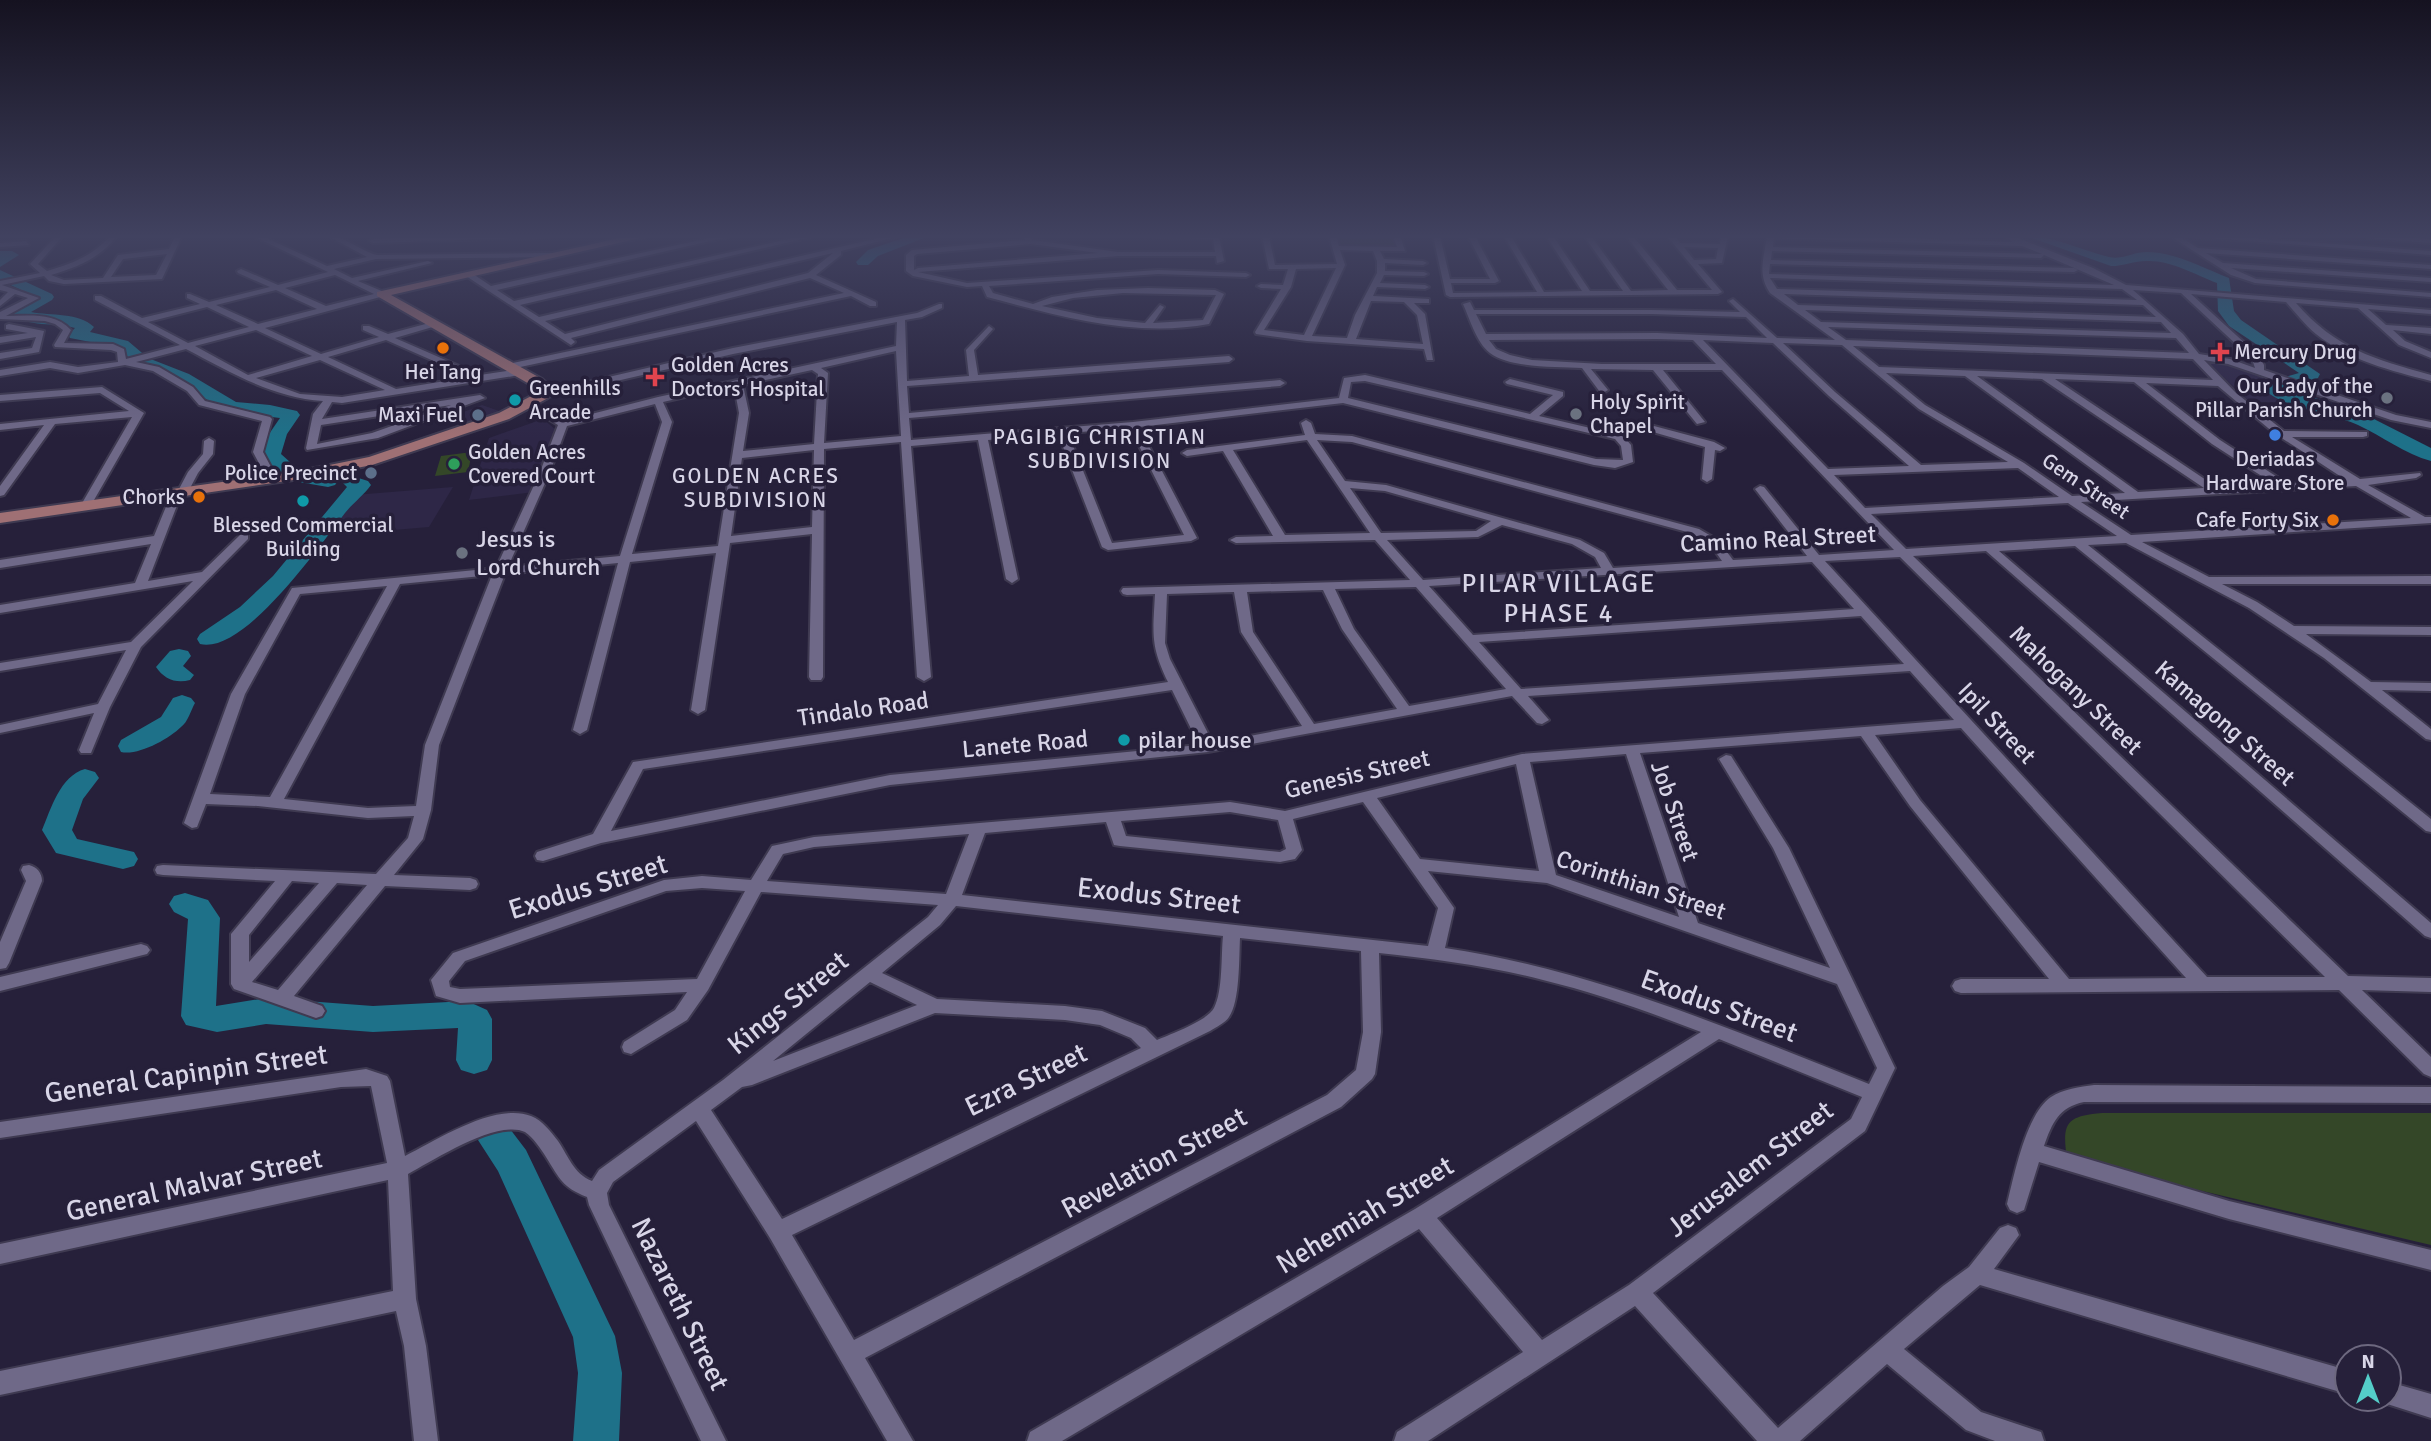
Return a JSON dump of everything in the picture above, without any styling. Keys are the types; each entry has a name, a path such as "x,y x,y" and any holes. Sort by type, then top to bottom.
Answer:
{"main road":[{"path":"0,518 300,475 396,455 530,404 543,395 542,385 399,303"}],"street":[{"path":"24,303 1,315 4,318 58,322 67,330 58,345 113,347 121,351 124,363 156,369 190,389 202,403 267,419 258,453 271,479"},
{"path":"108,303 247,378 299,397 329,400 479,378 582,351 807,303"},
{"path":"141,321 212,303"},
{"path":"312,303 325,309"},
{"path":"0,373 50,365 87,370 124,363 346,303"},
{"path":"539,320 610,303"},
{"path":"564,337 698,303"},
{"path":"1023,303 1095,320 1149,324 1206,322 1215,303"},
{"path":"1034,306 1042,303"},
{"path":"1274,303 1259,332 1427,347"},
{"path":"1307,338 1322,303"},
{"path":"1352,340 1365,303"},
{"path":"1409,303 1421,314 1430,358"},
{"path":"1736,303 1832,394 1919,469"},
{"name":"Gem Street","path":"1790,303 1844,343 1922,408 2020,465 2130,540 2209,580 2292,630 2370,686 2431,736"},
{"path":"2145,303 2180,336 2221,383 2282,434 2357,482 2428,522"},
{"path":"2196,303 2256,358 2260,365 2259,371"},
{"path":"2292,303 2316,330 2333,342 2377,361 2431,378"},
{"path":"2327,303 2431,312"},
{"path":"209,304 395,392"},
{"path":"513,304 582,351"},
{"path":"543,395 733,351 919,315 939,306"},
{"path":"2360,306 2402,343 2431,355"},
{"path":"1149,324 1160,307"},
{"path":"1795,307 2162,320"},
{"path":"1724,367 1584,365 1526,362 1503,357 1493,351 1470,308 1748,315"},
{"path":"901,319 904,416 924,677"},
{"path":"247,378 433,324"},
{"path":"1818,324 2180,336"},
{"path":"0,326 41,333"},
{"path":"2384,327 2431,331"},
{"path":"366,328 479,378"},
{"path":"974,379 970,350 989,329"},
{"path":"0,340 41,333"},
{"path":"0,356 36,350 41,333"},
{"path":"1484,337 1776,340 2197,356 2259,371 2394,418 2431,425"},
{"name":"Mahogany Street","path":"1696,338 1903,554 2431,1069"},
{"path":"530,404 564,424 658,400 900,348"},
{"path":"902,384 1229,359"},
{"path":"1584,365 1603,390"},
{"path":"813,366 823,373 819,447 816,677"},
{"path":"1655,366 1700,422"},
{"path":"1878,370 2221,383"},
{"path":"1965,372 2136,496"},
{"path":"2043,375 2214,491"},
{"path":"738,455 906,440 1133,425 1343,400 1609,464 1629,462 1626,445 1618,437 1358,377 1347,380 1343,400"},
{"path":"2134,379 2216,442 2284,486"},
{"path":"1510,382 1560,394 1533,416"},
{"path":"698,710 744,413 738,383"},
{"path":"904,416 1280,383"},
{"path":"0,398 102,390 139,413"},
{"path":"316,423 480,398 374,436 311,447 316,423 318,414 329,400"},
{"path":"580,730 625,558 667,422 658,400"},
{"path":"0,427 139,413"},
{"path":"86,505 139,413"},
{"path":"0,493 52,422"},
{"path":"281,999 415,839 423,810 432,745 499,570 545,472 564,424"},
{"path":"1306,424 1310,437 1340,484 1379,538 1542,720"},
{"path":"1062,431 1108,547 1191,538 1133,425"},
{"path":"1618,437 1631,426 1639,425 1715,446 1707,479"},
{"path":"2282,434 2363,434"},
{"path":"982,437 1012,579"},
{"path":"1187,453 1310,437 1334,437 1372,443 1695,531 1714,542 1729,563"},
{"path":"140,586 158,538 180,492 208,454 209,441"},
{"path":"1226,447 1281,539"},
{"path":"1823,472 2020,465"},
{"path":"1862,511 2357,482 2416,475"},
{"path":"1340,484 1386,488 1591,548 1600,555 1608,570"},
{"name":"Ipil Street","path":"1760,489 1815,558 2203,985"},
{"path":"1236,540 1478,534 1502,520"},
{"name":"Camino Real Street","path":"1127,591 1419,583 2428,522"},
{"path":"192,822 238,694 296,591 625,558 818,530"},
{"path":"86,750 103,708 135,645 244,537"},
{"path":"0,564 158,538"},
{"path":"2080,544 2431,827"},
{"name":"Kamagong Street","path":"1990,549 2431,932"},
{"path":"0,609 205,575"},
{"path":"2209,580 2431,580"},
{"path":"275,802 396,581"},
{"path":"1328,587 1348,629 1405,710"},
{"path":"1241,589 1247,632 1310,728"},
{"path":"1161,590 1159,643 1176,685 1208,748"},
{"path":"1468,639 1865,612"},
{"path":"2292,630 2431,631"},
{"path":"0,667 135,645"},
{"name":"Lanete Road","path":"543,856 599,838 890,780 1208,748 1405,710 1516,692 1914,667"},
{"name":"Tindalo Road","path":"599,838 638,765 1176,685"},
{"path":"2370,686 2431,687"},
{"path":"0,729 103,708"},
{"name":"Genesis Street","path":"756,886 778,850 814,842 1230,807 1285,816 1522,758 1967,723"},
{"path":"1866,732 1915,803 2064,985"},
{"name":"Job Street","path":"1632,751 1690,925"},
{"path":"1522,758 1549,878"},
{"name":"Jerusalem Street","path":"1406,1441 1637,1292 1858,1125 1886,1068 1781,848 1726,760"},
{"path":"1368,797 1446,908 1435,953"},
{"path":"200,799 275,802 340,812 394,815 423,810"},
{"path":"1112,818 1120,841 1267,856 1289,855 1294,850 1285,816"},
{"name":"Kings Street","path":"597,1192 607,1176 730,1086 934,921 952,900 978,830"},
{"name":"Corinthian Street","path":"1416,864 1549,878 1844,980"},
{"path":"0,963 34,881 29,870"},
{"path":"163,870 380,882 470,884"},
{"path":"240,984 240,934 288,877"},
{"path":"240,984 332,879"},
{"name":"Exodus Street","path":"702,985 460,996 442,991 440,980 459,957 664,886 702,882 952,900 1435,953 1503,964 1577,982 1716,1032 1872,1093"},
{"path":"631,1047 681,1015 702,985 756,886"},
{"name":"Ezra Street","path":"778,1231 1204,1026 1222,1013 1227,995 1232,931"},
{"name":"Revelation Street","path":"850,1354 1334,1101 1365,1074 1372,1032 1370,946"},
{"path":"0,984 141,950"},
{"path":"869,974 934,1006 1065,1013 1102,1018 1138,1033 1154,1049"},
{"path":"1961,986 2343,983 2431,985"},
{"path":"240,984 316,1011"},
{"path":"730,1086 934,1006"},
{"name":"Nehemiah Street","path":"1039,1441 1423,1216 1716,1032"},
{"name":"General Capinpin Street","path":"0,1130 366,1077 380,1081 398,1169"},
{"path":"2017,1204 2032,1152 2055,1104 2071,1097 2094,1093 2431,1095"},
{"path":"698,1107 778,1231 901,1441"},
{"name":"General Malvar Street","path":"0,1254 398,1169 475,1130 507,1121 526,1123 537,1130 553,1150 564,1171 577,1184 597,1192"},
{"path":"2032,1152 2229,1210 2431,1260"},
{"path":"398,1169 405,1299 415,1346 425,1441"},
{"name":"Nazareth Street","path":"597,1192 599,1205 714,1441"},
{"path":"1423,1216 1540,1355"},
{"path":"1782,1441 1977,1274 2008,1235"},
{"path":"1977,1274 2333,1377"},
{"path":"1637,1292 1773,1441"},
{"path":"0,1383 405,1299"},
{"path":"1886,1350 1974,1422 2032,1441"},
{"path":"2403,1398 2431,1406"}],"shaded area":[{"path":"2209,358 2274,378 2266,386 2295,402 2250,402 2204,359"},
{"name":"Maxi Fuel","path":"482,405 505,413 473,425 450,417"},
{"path":"543,419 556,430 534,492 469,500 489,438"},
{"path":"453,487 429,527 324,536 354,495"}],"green space":[{"name":"Golden Acres Covered Court","path":"472,452 468,472 435,476 441,456"},
{"path":"2102,1113 2431,1113 2431,1245 2067,1159 2065,1137 2069,1124 2080,1117"}],"waterway":[{"path":"36,303 19,313 86,327 76,335 122,344 142,362 183,378 232,407 270,410 291,415 278,434 271,455 294,476 328,481"},
{"path":"2225,303 2226,311 2235,323 2312,374 2271,387 2286,395 2362,420 2431,455"},
{"path":"209,639 259,602 292,570 337,510 361,485 352,482"},
{"path":"179,656 168,667 181,675"},
{"path":"131,746 172,722 182,703"},
{"path":"85,778 70,797 57,830 66,846 123,859"},
{"path":"185,904 197,908 204,918 198,1016 217,1019 266,1011 373,1019 467,1014 475,1019 474,1060"},
{"path":"497,1140 513,1161 594,1336 600,1373 596,1441"}],"place":[{"name":"Hei Tang","path":"443,348"},
{"name":"Mercury Drug","path":"2220,352"},
{"name":"Golden Acres Doctors' Hospital","path":"655,377"},
{"name":"Our Lady of the Pillar Parish Church","path":"2387,398"},
{"name":"Greenhills Arcade","path":"515,400"},
{"name":"Holy Spirit Chapel","path":"1576,414"},
{"name":"Maxi Fuel","path":"478,415"},
{"name":"Deriadas Hardware Store","path":"2275,435"},
{"name":"Golden Acres Covered Court","path":"454,464"},
{"name":"Police Precinct","path":"371,473"},
{"name":"Chorks","path":"199,497"},
{"name":"Blessed Commercial Building","path":"303,501"},
{"name":"Cafe Forty Six","path":"2333,520"},
{"name":"Jesus is Lord Church","path":"462,553"},
{"name":"pilar house","path":"1124,740"}],"district":[{"name":"PAGIBIG CHRISTIAN SUBDIVISION","path":"1100,449"},
{"name":"GOLDEN ACRES SUBDIVISION","path":"756,488"},
{"name":"PILAR VILLAGE PHASE 4","path":"1559,599"}]}
